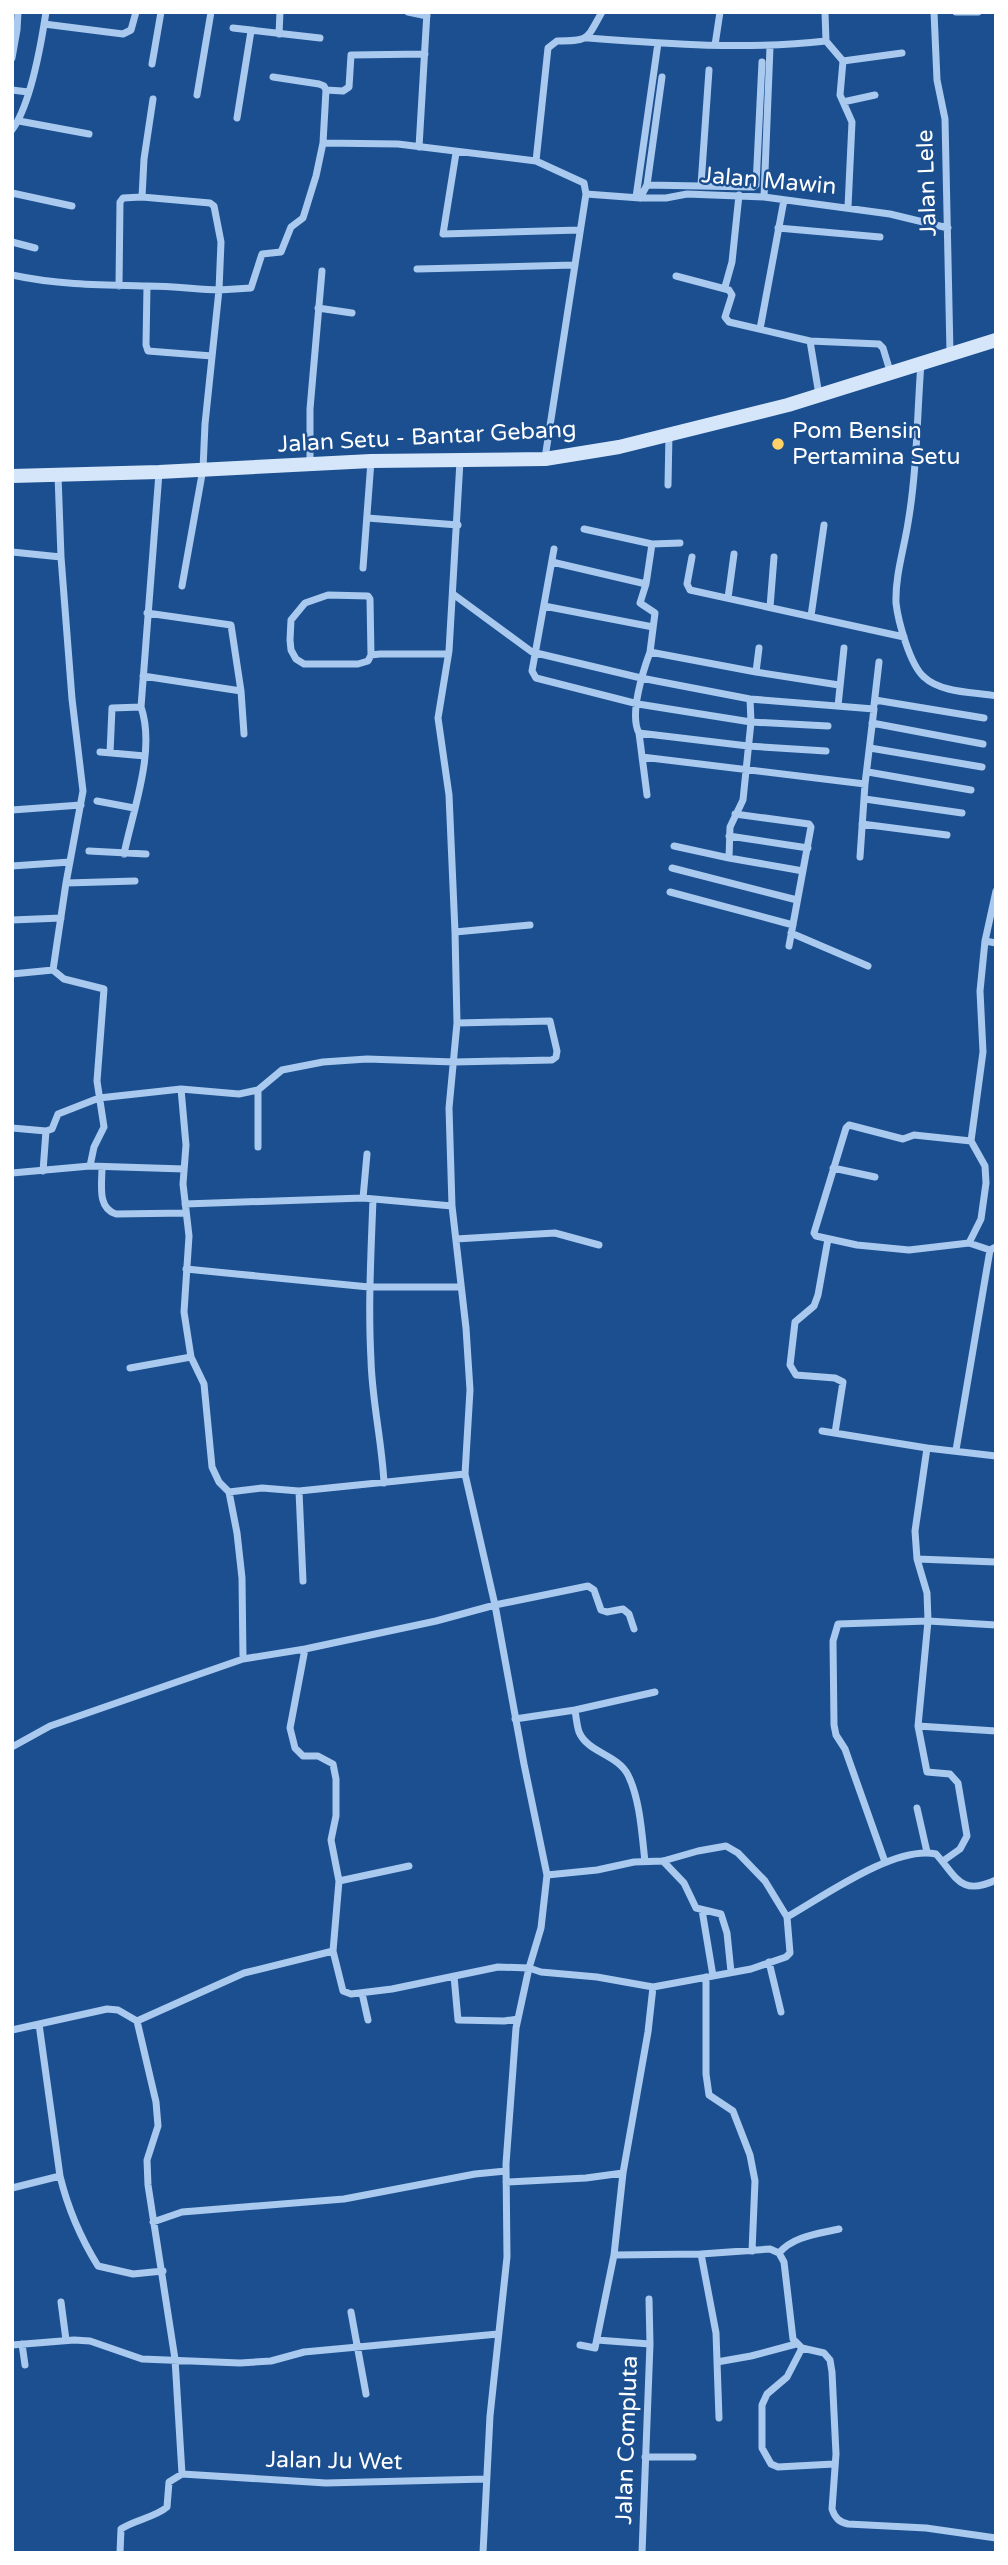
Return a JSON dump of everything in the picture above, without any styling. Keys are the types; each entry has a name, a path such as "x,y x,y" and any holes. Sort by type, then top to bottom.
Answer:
{"main road":[{"name":"Jalan Setu - Bantar Gebang","path":"12,476 159,472 370,461 545,459 619,447 819,396 996,340"}],"street":[{"path":"12,58 18,12"},
{"path":"12,130 29,92 46,12"},
{"path":"44,24 123,34 131,30 136,12"},
{"path":"152,64 161,12"},
{"path":"197,95 211,12"},
{"path":"279,34 280,12"},
{"path":"408,12 427,14 419,147"},
{"path":"587,38 602,12"},
{"path":"715,45 720,12"},
{"path":"825,12 826,41 843,61 840,95 852,122 848,207"},
{"name":"Jalan Lele","path":"934,12 937,80 945,119 950,353"},
{"path":"956,12 978,12"},
{"path":"233,28 320,38"},
{"path":"237,118 251,31"},
{"path":"536,161 548,48 556,41 580,41 587,38 770,47 826,41"},
{"path":"638,197 658,43"},
{"path":"764,197 770,47"},
{"path":"843,61 902,53"},
{"path":"326,90 343,91 349,87 351,55 425,54"},
{"path":"647,185 756,185 762,62"},
{"path":"701,185 709,70"},
{"path":"12,275 69,285 219,290 251,288 261,254 282,251 291,227 303,218 323,143 324,86 272,77"},
{"path":"638,197 647,185 662,77"},
{"path":"12,90 29,92"},
{"path":"843,102 874,95"},
{"path":"142,197 144,159 153,99"},
{"path":"12,112 20,117 89,134"},
{"path":"323,143 363,142 536,161 584,183 586,194 545,459"},
{"path":"456,152 443,234 580,230"},
{"path":"12,193 72,206"},
{"name":"Jalan Mawin","path":"586,194 666,198 687,194 764,197 890,214 948,228"},
{"path":"725,287 732,262 739,195"},
{"path":"119,286 120,202 127,197 142,197 210,203 214,206 221,242 219,290 203,469 182,586"},
{"path":"760,329 784,200"},
{"path":"778,228 880,237"},
{"path":"12,243 35,248"},
{"path":"417,269 574,265"},
{"path":"310,463 310,409 322,271"},
{"path":"676,276 725,287 732,295 726,320 810,341 879,344 883,348 890,372"},
{"path":"148,286 148,351 212,356"},
{"path":"318,308 352,313"},
{"path":"810,341 819,396"},
{"path":"921,362 912,491 896,602 904,637 919,672 930,682 942,687 996,696"},
{"path":"668,485 669,434"},
{"path":"363,568 370,461"},
{"path":"460,461 448,654 438,718 449,795 455,932 457,1023 449,1108 452,1206 470,1390 465,1474 495,1605 547,1875 541,1928 518,2019 506,2171 507,2257 486,2479 483,2553"},
{"path":"124,854 145,756 147,731 141,707 159,472"},
{"path":"53,971 83,791 72,699 61,557 58,474"},
{"path":"367,518 457,525"},
{"path":"811,616 824,525"},
{"path":"584,529 652,544 680,543"},
{"path":"647,795 636,726 641,678 650,652 655,613 640,604 652,544"},
{"path":"554,550 532,671 537,678 638,704 751,722 828,726"},
{"path":"12,552 61,557"},
{"path":"728,598 734,554"},
{"path":"770,607 774,557"},
{"path":"692,558 687,588 904,637"},
{"path":"552,562 646,584"},
{"path":"453,594 535,652 641,678 750,699 874,709"},
{"path":"368,596 371,655 368,661 358,664 304,664 296,659 291,650 291,620 305,603 318,598 368,596"},
{"path":"544,606 653,627"},
{"path":"147,613 230,625 241,691 244,734"},
{"path":"756,672 760,648"},
{"path":"838,706 844,648"},
{"path":"650,652 839,685"},
{"path":"371,655 448,654"},
{"path":"860,857 865,784 879,663"},
{"path":"143,676 241,691"},
{"path":"729,858 729,836 734,814 743,800 751,722 750,699"},
{"path":"875,700 985,718"},
{"path":"110,753 112,708 141,707"},
{"path":"872,723 983,744"},
{"path":"639,733 748,746 826,751"},
{"path":"870,748 982,767"},
{"path":"100,752 145,756"},
{"path":"642,757 865,784"},
{"path":"868,772 971,790"},
{"path":"865,799 962,813"},
{"path":"97,801 134,808"},
{"path":"12,810 81,805"},
{"path":"734,814 809,824 811,831 789,946"},
{"path":"862,824 947,835"},
{"path":"729,836 808,848"},
{"path":"674,846 803,871"},
{"path":"89,851 146,854"},
{"path":"12,866 70,862"},
{"path":"672,868 797,900"},
{"path":"66,883 135,881"},
{"path":"969,1242 981,1219 986,1183 985,1166 971,1141 983,1052 979,991 985,941 996,891"},
{"path":"670,892 792,929 868,966"},
{"path":"12,920 61,919"},
{"path":"455,932 530,925"},
{"path":"985,941 996,943"},
{"path":"12,974 53,971 64,979 104,989 97,1080 104,1127 94,1147 90,1166"},
{"path":"12,1128 46,1131 52,1129 58,1114 99,1098 181,1089 239,1094 258,1090 282,1070 323,1062 367,1059 454,1062 552,1060 556,1057 550,1021 457,1023"},
{"path":"181,1089 186,1145 185,1204 189,1236 184,1312 191,1357 204,1384 212,1467 219,1482 229,1492 237,1533 242,1578 243,1659"},
{"path":"258,1090 258,1147"},
{"path":"956,1450 993,1249 969,1242 909,1251 857,1245 816,1236 814,1233 845,1128 849,1125 903,1139 914,1135 971,1141"},
{"path":"43,1171 46,1131"},
{"path":"363,1198 367,1154"},
{"path":"12,1173 90,1166 184,1169"},
{"path":"102,1167 103,1206 108,1211 116,1214 186,1213"},
{"path":"833,1168 876,1177"},
{"path":"185,1204 363,1198 452,1206"},
{"path":"373,1199 369,1287 371,1363 382,1444 384,1483"},
{"path":"456,1238 555,1233 599,1245"},
{"path":"828,1239 814,1306 795,1322 790,1366 796,1375 835,1378 843,1382 835,1433"},
{"path":"186,1269 369,1287 461,1287"},
{"path":"130,1368 191,1357"},
{"path":"822,1431 996,1456"},
{"path":"927,1448 915,1531 917,1559 927,1593 928,1621 918,1726 927,1772 950,1774 958,1783 967,1836 960,1849 943,1861"},
{"path":"229,1492 262,1488 299,1490 465,1474"},
{"path":"299,1490 303,1581"},
{"path":"917,1559 996,1562"},
{"path":"12,1747 43,1729 243,1659 305,1649 588,1586 594,1590 601,1610 607,1612 623,1609 629,1614 634,1629"},
{"path":"886,1861 845,1749 836,1735 833,1641 838,1624 928,1621 996,1625"},
{"path":"305,1649 289,1728 295,1748 303,1756 318,1756 333,1764 336,1779 336,1816 331,1840 339,1881 333,1951 343,1991 351,1994 362,1993 498,1967 529,1968 541,1972 597,1977 653,1987 751,1969 786,1957 790,1953 787,1917 765,1881 726,1846 663,1861 547,1875"},
{"path":"516,1719 575,1710 654,1692"},
{"path":"575,1710 579,1731 587,1744 610,1756 628,1774 638,1811 645,1862"},
{"path":"918,1726 996,1731"},
{"path":"918,1808 927,1852"},
{"path":"787,1917 886,1861 927,1852 936,1854 960,1884 986,1885 996,1881"},
{"path":"663,1861 684,1883 696,1908 720,1914 727,1933 731,1972"},
{"path":"339,1881 409,1866"},
{"path":"702,1910 709,1976 706,2074 709,2095 733,2110 750,2155 755,2181 752,2251"},
{"path":"137,2021 244,1973 333,1951"},
{"path":"769,1962 781,2012"},
{"path":"454,1976 458,2020 518,2019"},
{"name":"Jalan Compluta","path":"642,2553 650,2344 597,2340 614,2255 623,2173 648,2032 653,1987"},
{"path":"362,1993 368,2020"},
{"path":"12,2030 113,2008 137,2021 156,2102 158,2126 147,2160 148,2185 175,2360 182,2474 169,2482 167,2507 164,2510 145,2516 121,2529 120,2553"},
{"path":"39,2024 60,2176 68,2207 82,2239 98,2266 133,2274 163,2272"},
{"path":"153,2222 183,2212 344,2199 475,2174 506,2171"},
{"path":"506,2182 586,2178 623,2173"},
{"path":"12,2188 60,2176"},
{"path":"779,2253 794,2241 839,2229"},
{"path":"614,2255 701,2254 769,2249 779,2253 784,2262 793,2339 799,2346"},
{"path":"701,2254 716,2333 719,2418"},
{"path":"649,2298 650,2344"},
{"path":"61,2302 66,2340"},
{"path":"351,2312 366,2394"},
{"path":"12,2345 66,2340 90,2342 142,2359 240,2363 271,2361 304,2352 357,2346 498,2334"},
{"path":"580,2345 595,2348 597,2340"},
{"path":"22,2344 25,2365"},
{"path":"799,2346 787,2377 765,2397 762,2405 762,2448 771,2464 778,2467 834,2464"},
{"path":"717,2362 799,2346 824,2353 832,2366 835,2442 832,2509 835,2517 842,2523 926,2528 996,2538"},
{"path":"645,2457 693,2457"},
{"name":"Jalan Ju Wet","path":"182,2474 326,2483 486,2479"}],"place":[{"name":"Pom Bensin Pertamina Setu","path":"778,444"}]}
